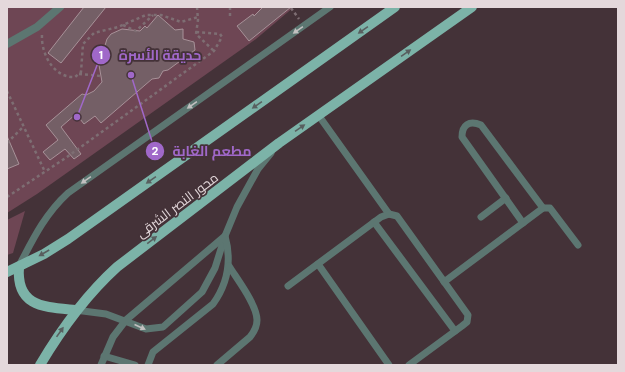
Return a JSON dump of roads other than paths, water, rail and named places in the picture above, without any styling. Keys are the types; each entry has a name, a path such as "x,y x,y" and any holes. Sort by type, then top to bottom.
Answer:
{"main road":[{"path":"7,272 19,267 68,239 395,7"},
{"name":"محور النصر الشرقى","path":"40,365 75,310 100,282 117,267 278,143 319,116 472,7"},
{"path":"19,267 19,285 30,301 40,306 75,310"}],"street":[{"path":"7,44 25,35 60,7"}],"lane":[{"path":"19,267 40,225 58,202 68,193 330,7"},
{"path":"319,116 389,214"},
{"path":"523,223 462,138 462,130 467,124 474,122 481,124 543,208"},
{"path":"75,310 99,312 126,320 146,329 163,326 202,292 215,268 225,236 237,207 258,169 278,143"},
{"path":"481,217 506,198"},
{"path":"444,282 543,208 550,208 578,245"},
{"path":"288,286 381,217 389,214 397,216 468,315 466,322 455,332 409,365"},
{"path":"374,222 455,332"},
{"path":"148,365 153,352 213,304 224,286 229,266 229,256 225,236"},
{"path":"100,365 113,337 126,320 225,236"},
{"path":"318,264 389,365"},
{"path":"217,365 250,337 254,332 257,321 255,311 229,266"},
{"path":"104,356 135,365"}],"place":[{"name":"مطعم الغابة","path":"131,75"},
{"name":"حديقة الأسرة","path":"77,117"}]}
